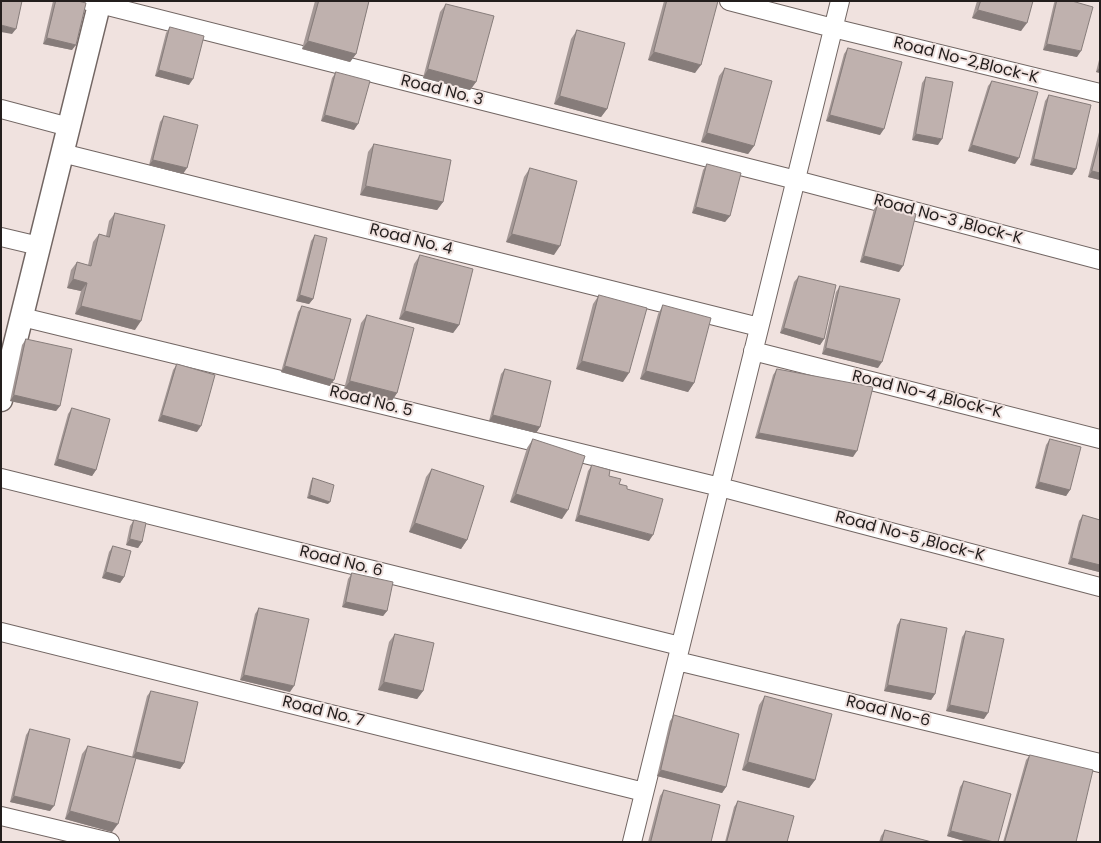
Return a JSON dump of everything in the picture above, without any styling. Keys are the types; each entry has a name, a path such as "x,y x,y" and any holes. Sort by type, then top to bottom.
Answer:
{"street":[{"name":"Road No-2,Block-K","path":"729,1 1100,93"},
{"path":"632,842 840,1"},
{"path":"1,400 5,369 22,317 69,127 96,2"},
{"name":"Road No. 3","path":"96,2 796,180"},
{"path":"1,109 69,127"},
{"name":"Road No. 4","path":"62,153 759,327"},
{"name":"Road No-3 ,Block-K","path":"796,180 1100,260"},
{"path":"1,237 39,246"},
{"name":"Road No. 5","path":"22,317 720,487"},
{"name":"Road No-4 ,Block-K","path":"754,351 1100,439"},
{"name":"Road No. 6","path":"1,478 678,654"},
{"name":"Road No-5 ,Block-K","path":"720,487 1100,587"},
{"name":"Road No. 7","path":"1,632 644,792"},
{"name":"Road No-6","path":"678,654 1100,763"},
{"path":"1,816 110,842"}],"building":[{"path":"1,1 22,1 16,29 1,25"},
{"path":"56,1 86,3 76,45 47,38"},
{"path":"319,1 369,1 356,54 308,41"},
{"path":"667,1 718,1 701,65 654,52"},
{"path":"981,1 1033,1 1027,23 978,10"},
{"path":"1057,1 1072,1 1093,7 1081,51 1047,44"},
{"path":"446,4 494,16 476,82 428,69"},
{"path":"170,27 204,36 193,79 159,70"},
{"path":"577,30 625,43 607,109 560,96"},
{"path":"848,48 902,62 884,129 830,115"},
{"path":"725,68 772,81 754,146 707,133"},
{"path":"336,72 370,81 358,124 325,115"},
{"path":"926,77 953,82 942,139 916,134"},
{"path":"992,81 1038,92 1019,158 972,145"},
{"path":"1049,95 1091,105 1076,169 1034,159"},
{"path":"164,116 198,125 187,168 153,160"},
{"path":"1100,140 1100,173 1092,171"},
{"path":"374,144 451,160 443,202 366,186"},
{"path":"707,164 741,173 730,216 696,207"},
{"path":"530,168 577,181 560,246 512,234"},
{"path":"878,204 916,214 903,266 864,256"},
{"path":"115,213 165,225 141,321 81,306 87,283 73,279 77,262 91,266 99,234 109,237"},
{"path":"315,235 327,238 313,299 300,295"},
{"path":"420,255 473,269 459,325 405,311"},
{"path":"799,276 836,285 824,339 784,328"},
{"path":"840,286 900,299 882,362 826,348"},
{"path":"599,295 647,308 629,373 582,361"},
{"path":"663,305 711,318 694,383 646,371"},
{"path":"302,306 351,319 334,380 285,366"},
{"path":"367,315 414,328 397,393 350,381"},
{"path":"26,339 72,349 60,406 14,395"},
{"path":"177,364 215,375 201,426 162,415"},
{"path":"505,369 551,381 540,427 493,415"},
{"path":"777,369 873,387 857,451 759,433"},
{"path":"72,408 110,419 96,470 58,459"},
{"path":"533,439 585,456 568,510 516,494"},
{"path":"1050,439 1081,447 1070,490 1039,482"},
{"path":"592,465 610,470 609,476 621,479 619,484 627,486 627,489 663,499 653,535 579,515"},
{"path":"432,469 484,486 467,540 415,523"},
{"path":"313,478 334,485 330,502 310,495"},
{"path":"1083,515 1100,520 1100,565 1072,558"},
{"path":"134,520 146,523 142,542 130,539"},
{"path":"113,546 131,551 124,577 106,572"},
{"path":"352,573 393,582 387,611 346,602"},
{"path":"259,608 309,619 294,686 244,675"},
{"path":"901,619 947,628 935,694 888,685"},
{"path":"966,631 1004,639 988,713 950,705"},
{"path":"395,634 434,643 423,691 384,682"},
{"path":"151,691 198,702 184,763 136,752"},
{"path":"765,696 832,714 815,780 748,762"},
{"path":"674,715 739,734 726,787 661,770"},
{"path":"30,729 70,739 54,806 14,796"},
{"path":"88,746 136,758 118,824 70,811"},
{"path":"1030,755 1093,770 1076,842 1005,842"},
{"path":"964,781 1011,794 998,842 951,831"},
{"path":"664,790 720,805 711,842 651,842"},
{"path":"738,801 794,816 787,842 727,842"},
{"path":"885,830 932,842 882,842"}]}
